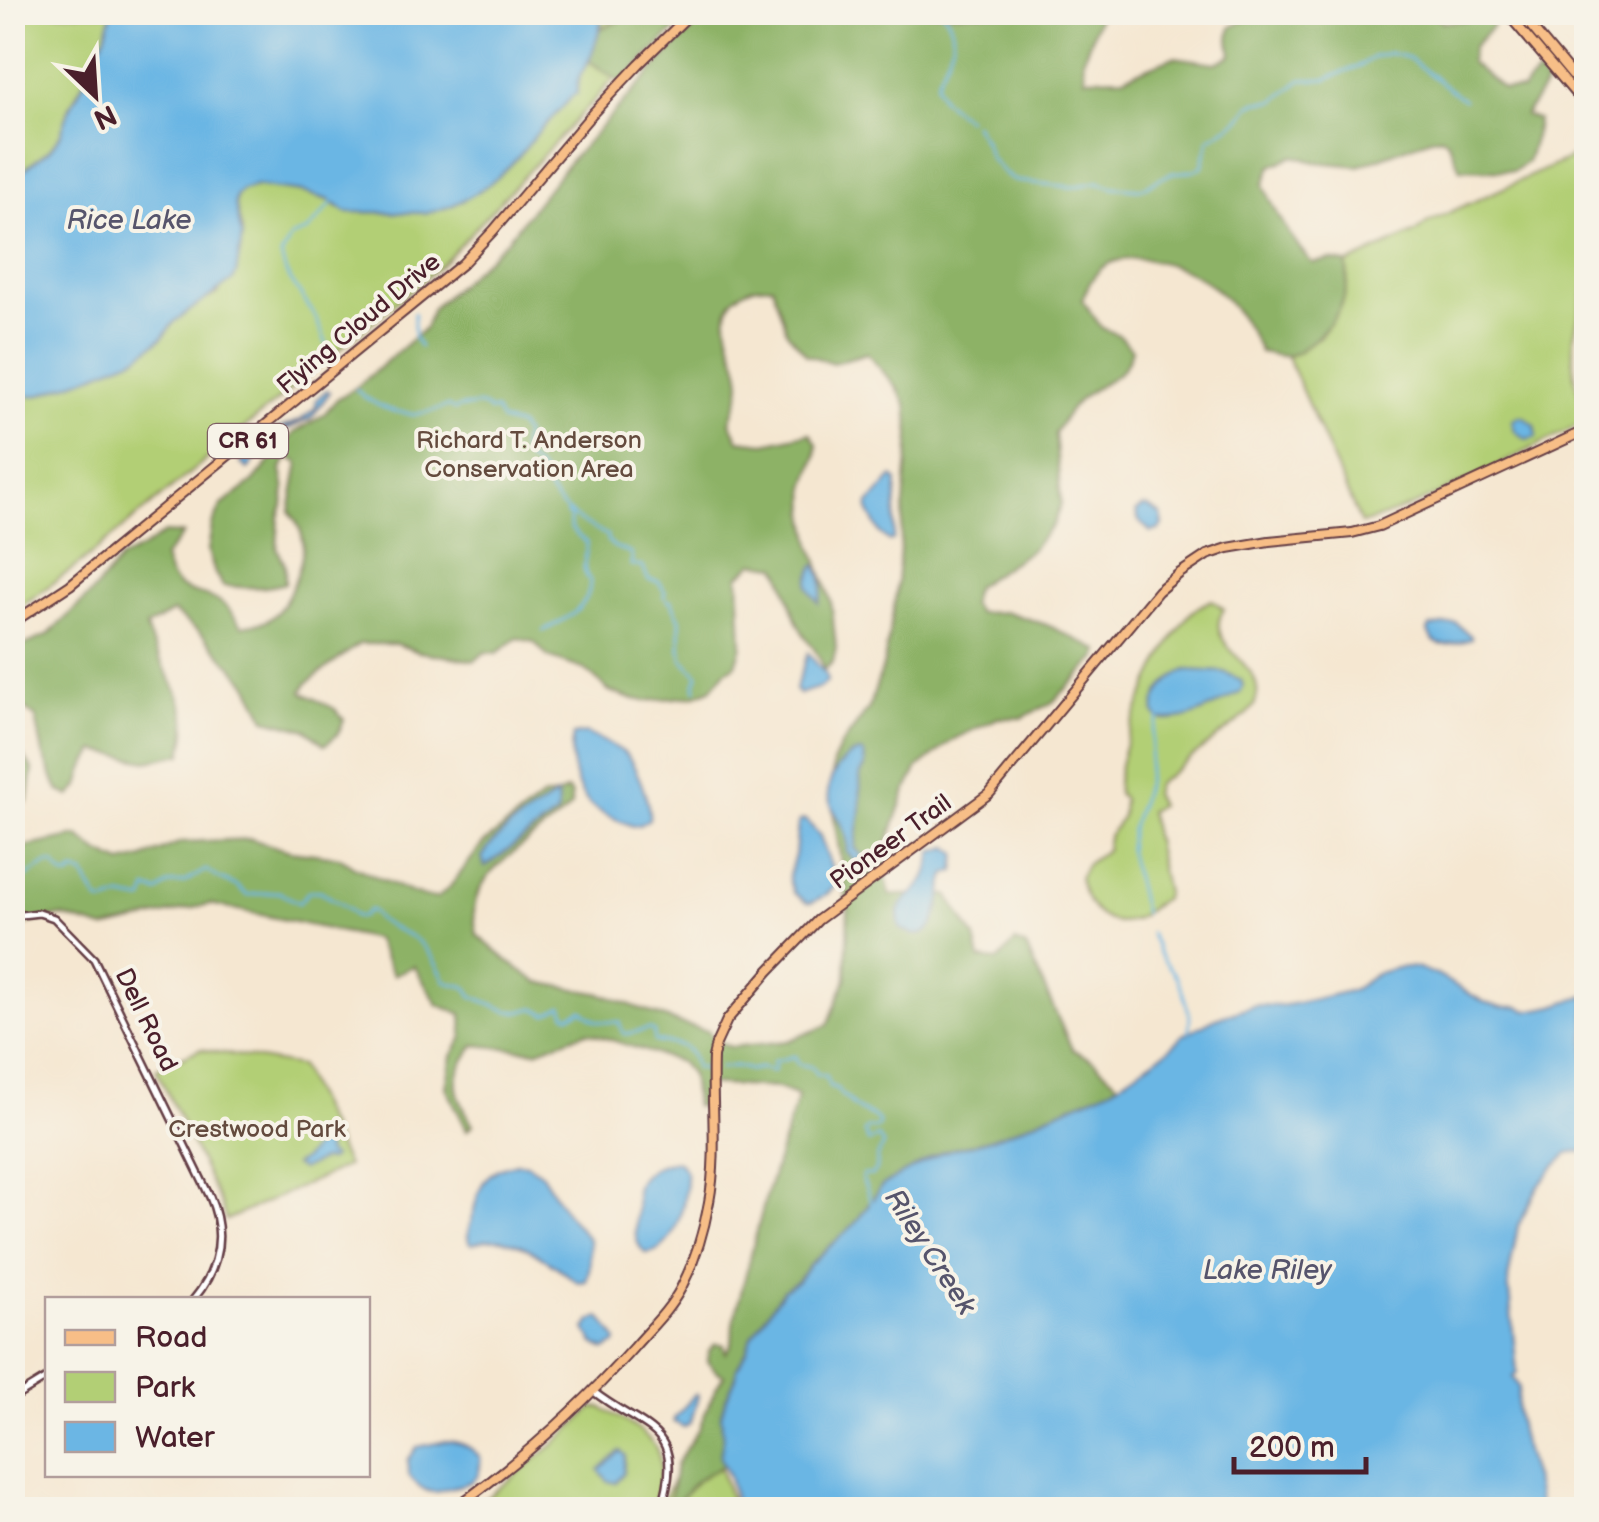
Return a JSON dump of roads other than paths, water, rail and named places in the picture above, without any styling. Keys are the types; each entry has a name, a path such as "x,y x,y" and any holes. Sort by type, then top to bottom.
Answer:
{"main road":[{"name":"Flying Cloud Drive","path":"12,623 70,586 436,288 471,255 621,83 692,12"},
{"path":"1506,12 1586,106"},
{"path":"1519,12 1586,92"},
{"path":"1586,316 1581,345 1586,384"},
{"name":"Pioneer Trail","path":"452,1510 554,1430 594,1392 672,1303 690,1265 708,1207 713,1057 727,1020 818,920 990,793 1158,590 1207,556 1228,548 1352,533 1379,526 1586,430"}],"street":[{"name":"Dell Road","path":"12,916 39,912 54,918 94,959 210,1197 219,1228 217,1258 195,1297"},
{"path":"12,1399 45,1378"},
{"path":"594,1392 650,1426 664,1446 670,1480 661,1510"}],"water":[{"name":"Rice Lake","path":"112,12 603,13 592,52 578,81 577,94 511,165 478,192 426,213 346,212 329,200 303,192 255,186 242,190 235,203 242,237 233,280 175,321 161,339 139,356 39,395 13,398 13,179 60,136"},
{"path":"327,390 330,392 311,418 274,435 248,469 241,463 274,431 301,420"},
{"path":"1519,416 1535,425 1537,436 1526,439 1515,431 1512,421"},
{"path":"893,477 897,481 894,534 889,541 868,510"},
{"path":"1142,507 1161,515 1163,525 1159,530 1151,532 1139,521 1136,512"},
{"path":"814,566 822,579 819,603 808,585"},
{"path":"1456,623 1471,639 1440,644 1431,638 1430,627"},
{"path":"808,653 827,682 799,694 795,690"},
{"path":"1187,670 1224,672 1241,680 1241,692 1196,714 1176,720 1160,718 1154,710 1160,692"},
{"path":"586,733 628,757 645,794 649,819 633,826 600,812 583,795 575,775 572,744 573,735"},
{"path":"860,752 864,754 865,767 860,775 861,811 855,848 863,857 856,862 847,852 844,829 829,801 828,790 841,764"},
{"path":"557,795 556,815 485,867 482,857 497,838"},
{"path":"806,820 820,836 837,883 811,903 794,893 789,881 798,824"},
{"path":"949,847 957,853 955,871 946,875 935,920 923,934 900,928 900,910 926,877 933,852"},
{"name":"Lake Riley","path":"1401,967 1435,974 1484,1002 1528,1011 1586,995 1586,1154 1568,1154 1538,1187 1518,1226 1508,1280 1519,1424 1540,1509 737,1509 720,1457 721,1415 737,1368 752,1336 783,1290 798,1281 809,1265 854,1225 883,1185 942,1152 1012,1131 1112,1088 1167,1051 1182,1036 1216,1018 1255,1005 1279,1006 1353,990 1378,973"},
{"path":"324,1141 327,1154 332,1157 329,1160 301,1170 294,1165 317,1144"},
{"path":"676,1161 686,1172 678,1222 665,1244 645,1253 636,1236 637,1186 650,1170"},
{"path":"517,1163 528,1164 542,1174 589,1240 586,1281 578,1282 515,1243 469,1242 484,1181 496,1170"},
{"path":"601,1317 617,1340 605,1350 594,1344 586,1329 591,1321"},
{"path":"694,1395 698,1396 691,1422 684,1427 674,1422 674,1419"},
{"path":"446,1441 464,1445 480,1457 477,1476 440,1491 425,1490 409,1476 408,1460 417,1447"},
{"path":"620,1451 625,1455 623,1474 616,1483 608,1481 599,1470"}],"waterway":[{"path":"943,12 953,40 936,84 942,99 967,119"},
{"path":"974,124 990,158 1015,181 1072,187 1098,182 1140,189 1172,173 1202,167 1209,139 1239,120 1250,105 1275,101 1301,80 1327,79 1374,57 1389,53 1409,58 1464,100"},
{"path":"333,202 308,231 291,237 281,256 286,273 315,316 334,362"},
{"path":"414,313 414,337 420,347"},
{"path":"356,389 374,403 397,412 413,415 447,406 455,410 479,406 495,410 501,421 519,426 524,434 525,457 542,473 557,502 607,535 613,546 631,554 631,565 643,567 648,579 659,582 680,619 680,650 698,675 696,690"},
{"path":"543,631 575,612 589,590 590,580 584,567 587,543 571,529 567,511"},
{"path":"1144,914 1128,849 1160,717"},
{"name":"Riley Creek","path":"12,878 24,878 53,864 64,876 84,874 104,903 121,897 143,901 148,889 158,892 206,870 247,895 279,892 299,903 309,891 321,891 355,916 372,911 385,924 418,941 446,982 466,987 472,996 508,1011 534,1008 547,1014 563,1006 569,1016 582,1010 599,1021 619,1022 625,1034 650,1029 654,1041 685,1048 695,1067 705,1069"},
{"path":"1150,933 1183,993 1190,1016 1189,1032"},
{"name":"Riley Creek","path":"720,1068 773,1071 772,1062 795,1056 798,1064 813,1067 817,1074 826,1076 829,1086 876,1119 878,1128 867,1128 864,1132 869,1142 878,1137 883,1144 877,1168 872,1175 862,1178 872,1204"}],"park label":[{"name":"Richard T. Anderson Conservation Area","path":"529,454"},
{"name":"Crestwood Park","path":"257,1129"}]}
